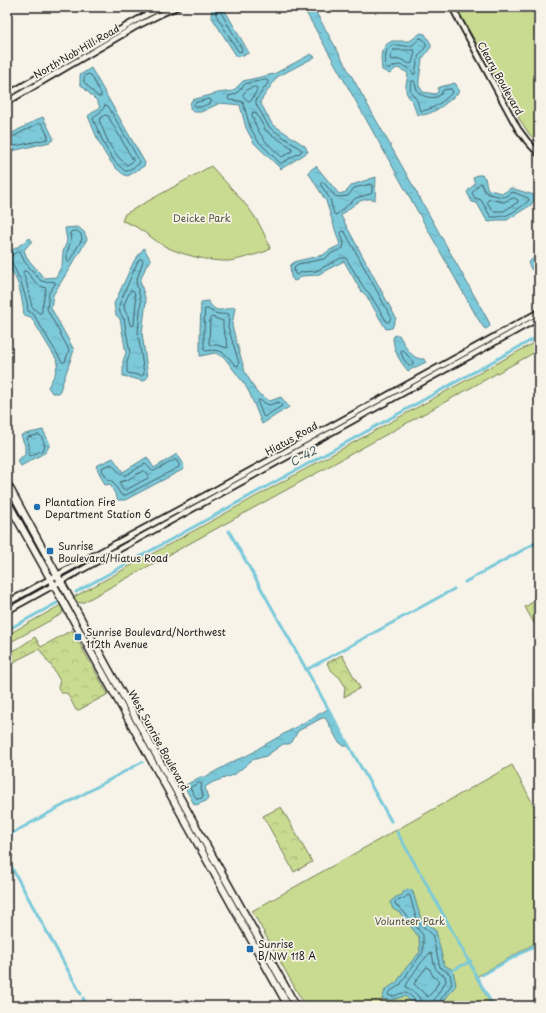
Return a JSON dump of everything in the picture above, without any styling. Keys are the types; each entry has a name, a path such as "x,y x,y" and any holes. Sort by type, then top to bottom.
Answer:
{"highway":[{"name":"West Sunrise Boulevard","path":"7,483 142,730 296,1006"},
{"name":"West Sunrise Boulevard","path":"7,501 288,1006"}],"main road":[{"name":"North Nob Hill Road","path":"7,95 136,21 164,7"},
{"name":"North Nob Hill Road","path":"7,102 135,27 177,7"},
{"name":"Cleary Boulevard","path":"452,7 518,129 539,154"},
{"name":"Hiatus Road","path":"52,582 217,489 539,312"},
{"name":"Hiatus Road","path":"59,578 539,318"},
{"path":"7,603 52,582"},
{"path":"7,611 52,582"}],"green space":[{"path":"457,7 539,7 539,144 530,135 520,120"},
{"name":"Deicke Park","path":"211,166 254,215 270,248 267,251 229,261 203,259 168,248 137,227 122,221 125,214"},
{"path":"539,340 539,350 82,603 75,600 74,597"},
{"path":"539,598 539,632 525,607"},
{"path":"61,605 63,609 62,614 7,644 7,635"},
{"path":"72,630 108,694 79,710 76,710 67,693 61,693 58,687 60,681 51,665 39,649 17,660 14,664 7,666 7,653 17,649 35,637 41,647"},
{"path":"342,655 360,688 344,697 345,686 340,678 330,669 327,663"},
{"name":"Volunteer Park","path":"512,765 539,815 539,941 476,977 492,1006 305,1006 252,911"},
{"path":"281,807 312,862 294,872 263,816"}],"water":[{"path":"223,7 249,53 237,57 211,16 212,9"},
{"path":"303,7 313,7 489,322 490,326 486,329 478,319"},
{"path":"421,33 425,34 431,44 431,47 422,59 419,86 423,92 435,94 438,92 438,88 454,83 456,84 459,92 440,108 428,114 422,115 417,114 413,103 406,92 408,73 398,68 390,74 382,70 381,58 382,51 387,44 392,41 410,41"},
{"path":"311,54 315,57 277,77 260,102 272,124 305,146 308,152 281,169 254,143 246,128 240,105 220,103 201,112 194,112 190,108 192,100 218,93 233,91 243,81 274,74"},
{"path":"91,68 145,163 144,166 128,176 117,169 107,157 88,116 100,107 97,101 80,84 80,75"},
{"path":"43,117 54,139 50,142 12,151 7,142 7,136"},
{"path":"316,166 339,194 346,192 352,185 376,177 375,200 365,199 356,203 341,216 396,318 392,328 386,329 366,295 361,291 344,261 317,275 302,276 294,281 291,277 290,266 293,263 323,255 340,245 326,201 308,172"},
{"path":"477,175 482,175 485,178 489,190 503,193 511,188 534,195 535,198 531,205 507,220 487,221 477,203 472,202 467,192 475,183 473,178"},
{"path":"78,227 84,232 87,239 53,295 51,308 74,350 59,393 52,393 48,387 55,374 58,362 31,317 24,315 19,288 9,266 7,254 30,238 32,241 24,250 27,258 44,278 56,277 62,265 63,252 67,241 65,228"},
{"path":"144,248 151,261 147,264 140,281 146,301 142,333 148,377 144,381 123,376 123,361 126,353 120,319 116,315 114,304 134,261"},
{"path":"539,253 539,269 536,271 531,269 528,263"},
{"path":"208,301 217,310 235,307 232,326 245,372 257,393 270,401 281,397 289,407 262,424 245,385 224,357 215,353 200,356 201,302"},
{"path":"395,335 399,335 406,347 415,357 424,359 426,362 408,371 396,352 393,338"},
{"path":"43,430 50,444 46,452 21,466 17,460 25,455 25,446 21,435"},
{"path":"177,454 183,463 184,469 125,500 118,500 110,484 105,485 96,466 113,458 123,472 147,457 154,468"},
{"path":"328,709 348,746 344,746 338,741 326,719 322,718 298,731 292,742 289,744 283,744 266,756 252,760 234,775 213,782 205,787 208,799 196,805 194,804 184,786 254,752"},
{"path":"407,889 413,892 421,919 436,931 444,965 453,970 456,985 440,1006 415,1006 405,996 392,1000 382,999 385,990 397,982 405,969 420,952 419,937 400,913 393,909 390,902 396,897 402,895"}],"waterway":[{"name":"C-42","path":"76,592 539,336"},
{"path":"229,531 391,821"},
{"path":"465,582 539,541"},
{"path":"306,670 454,589"},
{"name":"C-42","path":"7,630 57,603"},
{"path":"7,836 142,762"},
{"path":"397,832 419,871"},
{"path":"7,859 81,994"},
{"path":"421,874 473,969"},
{"path":"482,975 539,943"},
{"path":"453,970 471,961"},
{"path":"474,972 493,1006"},
{"path":"83,998 87,1006"}],"place":[{"name":"Plantation Fire Department Station 6","path":"37,507"},
{"name":"Sunrise Boulevard/Hiatus Road","path":"50,551"},
{"name":"Sunrise Boulevard/Northwest 112th Avenue","path":"78,637"},
{"name":"Sunrise B/NW 118 A","path":"250,949"}]}
